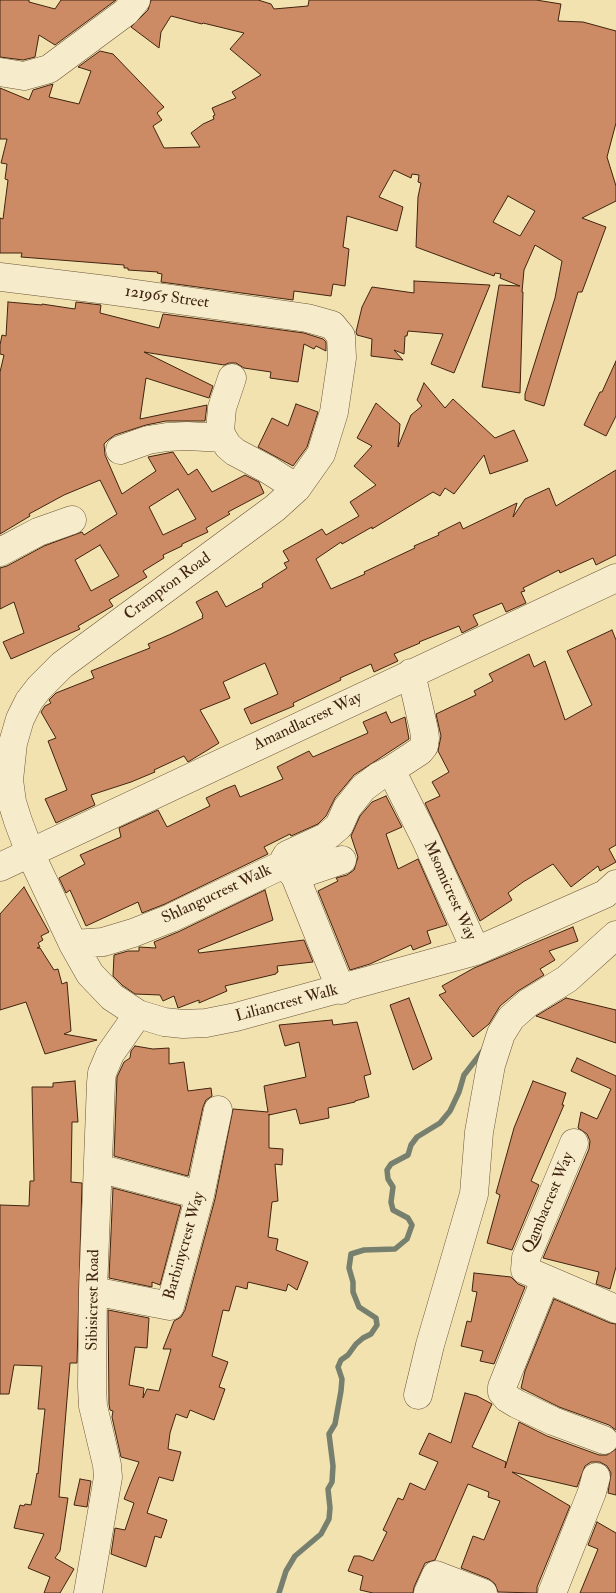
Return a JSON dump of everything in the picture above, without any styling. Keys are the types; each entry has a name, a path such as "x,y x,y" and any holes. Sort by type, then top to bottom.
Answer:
{"street":[{"path":"0,72 24,76 49,68 126,12 136,0"},
{"name":"121965 Street","path":"0,278 107,290 307,318 332,325"},
{"name":"Crampton Road","path":"30,853 12,802 9,780 13,743 20,719 29,701 39,688 62,666 275,508 297,488 321,454 334,412 342,358 342,336 332,325"},
{"path":"232,378 222,408 220,431 223,438 235,452 297,488"},
{"path":"120,450 148,440 167,437 223,438"},
{"path":"0,552 38,532 72,520"},
{"name":"Amandlacrest Way","path":"0,867 616,578"},
{"path":"342,860 289,870 284,860 287,855 326,837 339,826 347,808 363,788 420,751 424,746 426,738 411,673"},
{"name":"Msomicrest Way","path":"391,770 422,831 476,951"},
{"name":"Liliancrest Walk","path":"30,853 73,944 90,974 120,1003 138,1014 164,1022 183,1024 206,1023 236,1017 341,990 476,951 604,894 616,884"},
{"name":"Shlangucrest Walk","path":"73,944 103,942 133,933 289,870 341,990"},
{"path":"418,1395 430,1345 474,1194 479,1132 491,1065 501,1034 511,1018 528,1003 566,979 616,935"},
{"name":"Sibisicrest Road","path":"88,1593 108,1477 108,1465 93,1406 93,1291 102,1074 110,1054 138,1014"},
{"name":"Barbinycrest Way","path":"93,1291 170,1306 200,1195 218,1110"},
{"name":"Qambacrest Way","path":"545,1280 525,1270 524,1262 574,1144"},
{"path":"98,1168 200,1195"},
{"path":"604,1440 544,1417 507,1398 502,1392 502,1387 545,1280 616,1309"},
{"path":"552,1593 592,1492 596,1477"},
{"path":"432,1584 484,1593"}],"building":[{"path":"0,0 29,0 29,2 55,9 61,0 116,0 55,45 39,35 35,57 23,60 0,57"},
{"path":"151,0 258,0 271,4 274,9 308,6 309,0 536,0 561,4 558,21 583,22 616,31 616,123 607,157 616,186 616,201 582,218 606,227 582,292 578,292 544,406 525,400 525,394 555,298 562,261 535,245 524,270 520,393 482,387 499,285 520,286 500,278 501,274 495,273 494,276 416,247 418,197 421,183 418,182 419,175 412,174 411,178 394,170 379,197 403,207 397,231 347,216 343,247 349,249 345,286 333,284 331,296 294,291 293,300 161,282 162,274 158,272 128,270 128,268 124,268 124,265 21,257 22,253 0,253 0,218 3,219 8,180 5,179 7,164 1,163 7,139 0,139 0,88 29,100 33,90 53,84 49,97 79,104 91,71 78,67 100,51 113,54 164,107 157,113 162,120 153,126 164,148 200,147 191,133 214,119 213,116 215,115 212,108 236,98 232,92 261,75 230,49 244,33 171,16 161,32 159,48 131,27 148,10","holes":["508,196 535,211 520,236 493,222"]},
{"path":"414,281 490,285 454,373 431,364 443,334 408,331 407,336 405,336 404,354 394,350 403,360 371,356 372,339 357,335 356,332 362,307 372,287 414,293"},
{"path":"8,302 42,304 75,309 76,302 101,305 100,313 159,328 163,314 304,333 323,339 326,342 326,351 316,346 314,349 304,344 298,382 270,378 271,372 244,368 236,363 224,365 144,352 213,386 209,398 146,378 140,419 207,405 205,421 166,421 115,435 108,440 104,444 105,455 122,494 156,471 148,457 173,452 188,475 197,469 212,492 245,475 259,482 264,493 228,512 230,514 206,528 208,532 163,555 164,558 143,571 147,577 109,600 113,606 78,626 80,629 11,659 3,642 24,633 14,602 0,609 0,568 44,546 82,532 84,535 117,514 100,480 64,495 29,514 30,516 0,534 0,372 4,355 0,354 0,345 2,335 6,336","holes":["178,489 196,519 163,535 149,507","100,545 119,576 91,591 75,560"]},
{"path":"616,361 616,416 606,436 584,425"},
{"path":"424,383 445,408 453,399 495,438 514,430 528,461 490,474 484,455 454,494 445,488 440,496 433,492 372,529 372,527 342,544 341,542 316,559 331,589 365,574 364,572 415,548 414,546 439,535 438,533 460,522 463,529 517,503 513,517 525,499 549,488 556,506 616,470 616,555 596,565 593,558 560,573 559,570 523,588 525,591 521,592 526,603 506,612 502,603 473,615 478,625 462,633 459,626 419,642 394,654 398,661 374,672 371,664 293,703 294,706 251,724 244,709 278,694 265,663 223,682 230,698 200,710 219,743 188,762 184,756 154,770 155,772 91,795 95,805 56,823 45,799 67,790 48,741 56,738 41,712 45,706 51,703 49,700 56,693 94,678 91,671 150,648 148,644 203,618 196,602 217,591 226,607 263,587 262,584 287,568 284,563 289,561 283,551 322,529 326,535 359,516 350,502 376,485 354,466 372,446 357,438 376,403 400,424 398,447 411,415 422,406 417,400"},
{"path":"296,404 318,412 307,447 293,466 258,447 272,418 288,426"},
{"path":"612,630 616,640 616,845 609,849 616,862 600,871 598,866 571,887 553,864 508,893 512,900 480,921 425,803 440,796 432,782 449,772 438,751 441,736 436,714 476,695 474,691 493,681 489,674 529,654 534,667 545,661 565,720 592,705 567,651"},
{"path":"386,712 391,723 405,717 409,739 354,775 335,798 326,816 318,824 291,836 290,834 264,847 268,854 165,904 142,913 138,902 86,926 70,890 66,893 59,878 85,864 80,855 121,837 119,828 158,810 167,827 210,806 206,798 225,789 235,785 240,797 283,779 277,767 309,751 313,757 368,733 363,722"},
{"path":"386,796 402,827 386,834 398,869 418,859 447,925 427,931 431,943 413,950 411,945 370,964 350,970 318,891 338,881 336,878 347,875 354,870 358,857 351,836 360,816 372,802"},
{"path":"24,887 49,932 41,936 43,940 38,943 40,947 37,948 40,948 54,970 58,969 62,984 67,982 71,1031 64,1034 97,1040 45,1054 26,1002 0,1010 0,914"},
{"path":"265,890 273,920 198,950 199,953 304,940 313,962 277,966 278,972 276,974 225,986 227,991 199,1003 199,1000 178,1008 174,996 163,1001 160,995 135,994 113,976 114,955 128,951 139,951 139,947 156,948 154,942"},
{"path":"573,927 578,941 549,951 555,960 540,969 544,975 518,991 500,1006 489,1024 473,1037 439,995 446,992 442,986 474,968"},
{"path":"409,998 432,1059 413,1070 390,1005"},
{"path":"566,998 616,1010 616,1043 536,1016"},
{"path":"332,1020 333,1025 357,1022 371,1074 364,1076 369,1097 328,1108 329,1118 300,1124 296,1109 269,1115 269,1148 283,1149 282,1165 275,1164 278,1201 272,1202 268,1237 278,1239 276,1250 308,1262 297,1290 288,1284 286,1291 248,1282 247,1289 236,1286 229,1311 223,1310 212,1356 228,1362 219,1387 225,1389 214,1420 190,1410 187,1418 176,1414 170,1433 168,1449 181,1452 173,1481 159,1477 147,1513 167,1520 161,1538 155,1536 146,1567 111,1554 115,1528 125,1530 134,1503 124,1499 139,1462 121,1457 112,1417 113,1411 110,1410 108,1310 149,1318 147,1348 135,1347 129,1385 144,1388 143,1398 147,1389 159,1391 171,1349 163,1349 174,1321 181,1317 185,1310 215,1199 233,1109 268,1112 264,1086 306,1077 299,1042 285,1046 279,1025"},
{"path":"135,1046 153,1049 169,1048 169,1064 184,1062 188,1091 211,1088 212,1096 206,1100 203,1107 188,1176 114,1156 117,1077 124,1062 130,1058 131,1051"},
{"path":"577,1058 616,1076 616,1267 610,1289 596,1284 599,1272 543,1258 589,1149 590,1141 587,1134 578,1128 581,1112 597,1119 611,1089 571,1071"},
{"path":"75,1081 78,1122 72,1122 71,1182 82,1183 77,1363 70,1363 59,1497 68,1498 60,1551 55,1558 74,1569 60,1593 44,1593 50,1577 28,1568 44,1534 14,1528 20,1505 31,1505 38,1474 45,1409 38,1409 42,1366 14,1365 9,1394 0,1394 0,1205 29,1206 30,1181 34,1181 32,1087 53,1087 53,1083"},
{"path":"533,1081 566,1093 562,1105 564,1105 531,1181 539,1185 512,1250 487,1243 500,1195 496,1193 514,1128"},
{"path":"113,1188 181,1206 160,1285 152,1282 152,1287 109,1278"},
{"path":"474,1273 511,1277 518,1284 525,1287 494,1364 480,1361 483,1351 461,1346 467,1321 471,1322 477,1292 472,1291"},
{"path":"554,1299 616,1324 616,1430 609,1425 559,1407 521,1388 525,1371"},
{"path":"465,1393 477,1396 492,1404 472,1447 506,1462 505,1468 519,1422 547,1436 599,1455 607,1455 616,1449 616,1495 608,1493 611,1473 607,1466 600,1462 591,1462 585,1466 577,1487 512,1472 570,1506 537,1587 537,1593 498,1592 495,1584 489,1579 461,1568 473,1536 484,1540 500,1501 488,1497 489,1492 468,1484 435,1560 425,1563 413,1593 373,1593 360,1590 363,1576 348,1571 354,1556 360,1556 373,1561 387,1532 383,1530 398,1498 403,1500 410,1483 425,1490 438,1462 419,1454 429,1433 451,1443"},
{"path":"80,1479 91,1481 87,1507 74,1505"},
{"path":"597,1522 616,1533 616,1593 580,1593 598,1549 588,1545"}],"waterway":[{"path":"279,1593 286,1571 295,1556 321,1534 329,1519 328,1489 332,1482 333,1466 329,1434 335,1424 341,1391 342,1379 338,1367 341,1360 348,1355 356,1344 371,1334 377,1325 376,1318 359,1307 353,1292 353,1282 349,1268 351,1254 364,1250 395,1249 407,1239 412,1225 408,1218 393,1210 391,1202 393,1187 388,1179 387,1170 391,1164 408,1155 411,1145 417,1137 440,1123 450,1111 459,1092 464,1075 485,1048"}]}
